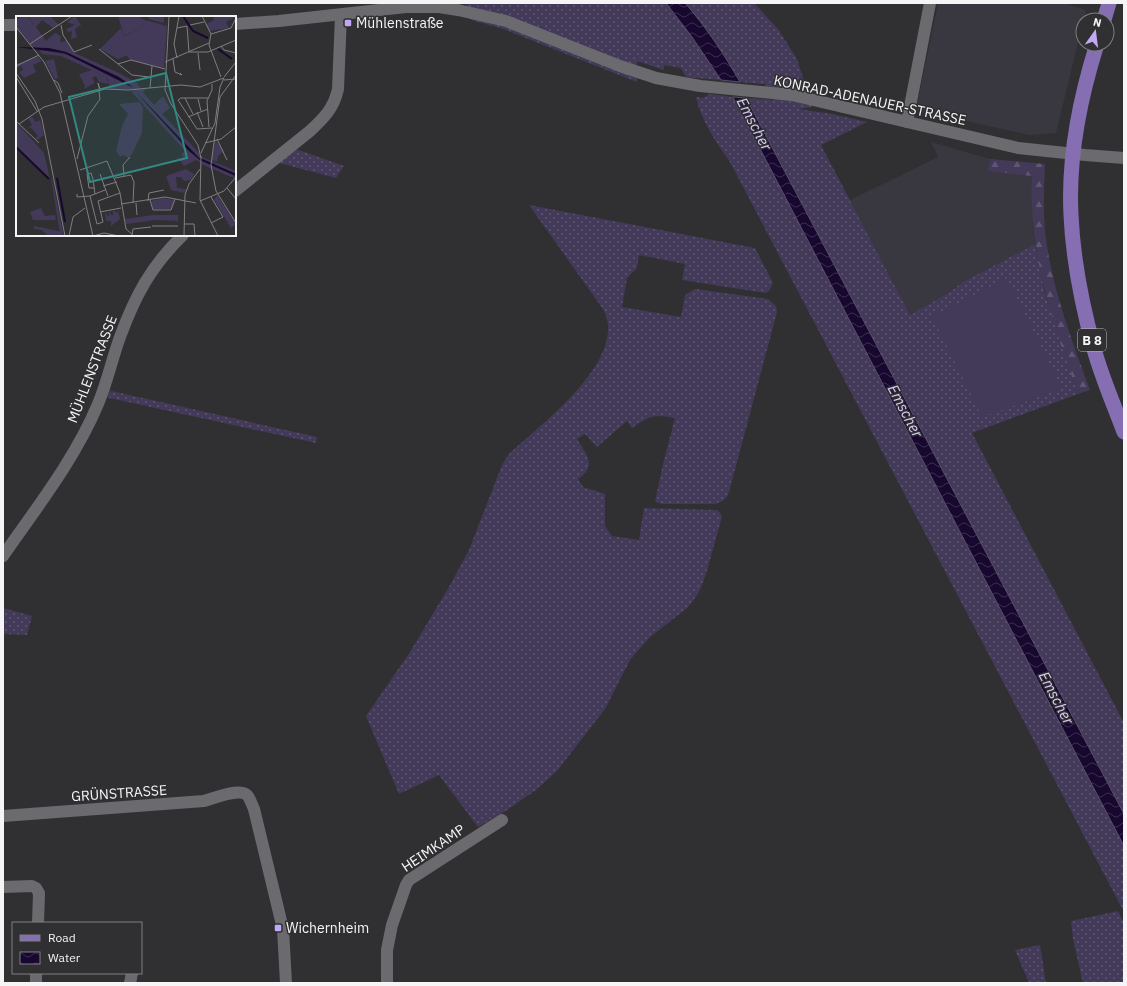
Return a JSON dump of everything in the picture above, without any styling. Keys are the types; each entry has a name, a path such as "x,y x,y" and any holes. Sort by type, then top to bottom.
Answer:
{"main road":[{"name":"B 8","path":"1095,52 1084,92 1074,154 1071,214 1076,267 1084,309 1095,351 1124,432"}],"street":[{"path":"907,122 930,3"},
{"name":"KONRAD-ADENAUER-STRASSE","path":"236,24 340,15 357,8 439,7 506,21 645,75 668,81 700,86 792,95 1018,148 1124,158"},
{"path":"236,190 310,132 321,122 331,109 336,100 338,89 340,15"},
{"path":"3,25 16,25"},
{"name":"MÜHLENSTRASSE","path":"3,556 49,490 78,444 98,404 120,337 143,285 158,261 182,236"},
{"name":"GRÜNSTRASSE","path":"3,816 204,801 239,792 245,794 249,797 254,809 283,929 286,983"},
{"name":"HEIMKAMP","path":"387,983 388,950 392,926 406,885 416,875 443,860 502,820"},
{"path":"3,887 32,886 36,888 39,893 38,922"}],"shaded area":[{"path":"938,3 1064,3 1086,10 1086,12 1075,12 1076,52 1056,133 1029,135 916,110"},
{"path":"931,142 990,159 988,171 1032,175 1033,228 1035,244 963,282 950,292 910,315 850,200 938,157"}],"green space":[{"path":"466,3 666,3 692,37 721,80 686,77 681,68 664,65 664,70 637,61 637,82 503,29 471,20"},
{"path":"685,3 754,3 778,29 797,59 812,107 799,109 832,114 867,122 821,145 910,315 950,292 963,282 1035,244 1045,293 1078,394 972,433 1124,723 1124,814 746,98 775,100 765,84 740,82 728,61"},
{"path":"710,94 733,97 1124,846 1124,912 730,162 706,123 698,106 696,97 703,98"},
{"path":"293,148 344,166 336,178 276,162"},
{"path":"990,159 1045,164 1044,223 1052,272 1063,312 1090,390 1078,394 1051,314 1038,260 1034,233 1032,176 988,171"},
{"path":"529,205 755,248 773,283 769,291 765,293 682,280 685,264 639,255 637,268 627,278 622,307 681,317 685,295 695,289 768,299 776,306 777,312 729,492 727,497 722,501 715,504 662,504 655,502 675,418 662,416 652,417 644,420 632,428 627,421 597,447 585,434 577,439 587,455 589,465 588,469 578,479 583,487 605,494 605,526 612,536 639,540 644,508 717,510 722,517 706,574 700,590 693,601 687,608 649,638 630,660 605,709 557,771 536,790 507,810 478,827 439,775 399,794 366,716 410,652 449,587 469,550 502,465 508,455 554,414 570,397 598,362 606,345 608,325 603,309"},
{"path":"1007,278 1062,389 982,417 932,316"},
{"path":"107,390 317,437 316,443 105,397"},
{"path":"3,608 32,616 27,635 3,634"},
{"path":"1118,911 1124,923 1124,983 1083,983 1073,939 1071,921"},
{"path":"1040,945 1046,983 1029,983 1015,950"}],"water":[{"path":"666,3 685,3 728,61 740,82 721,80 692,37"},
{"name":"Emscher","path":"733,97 746,98 1124,814 1124,846"}],"place":[{"name":"Mühlenstraße","path":"348,23"},
{"name":"Wichernheim","path":"278,928"}]}
